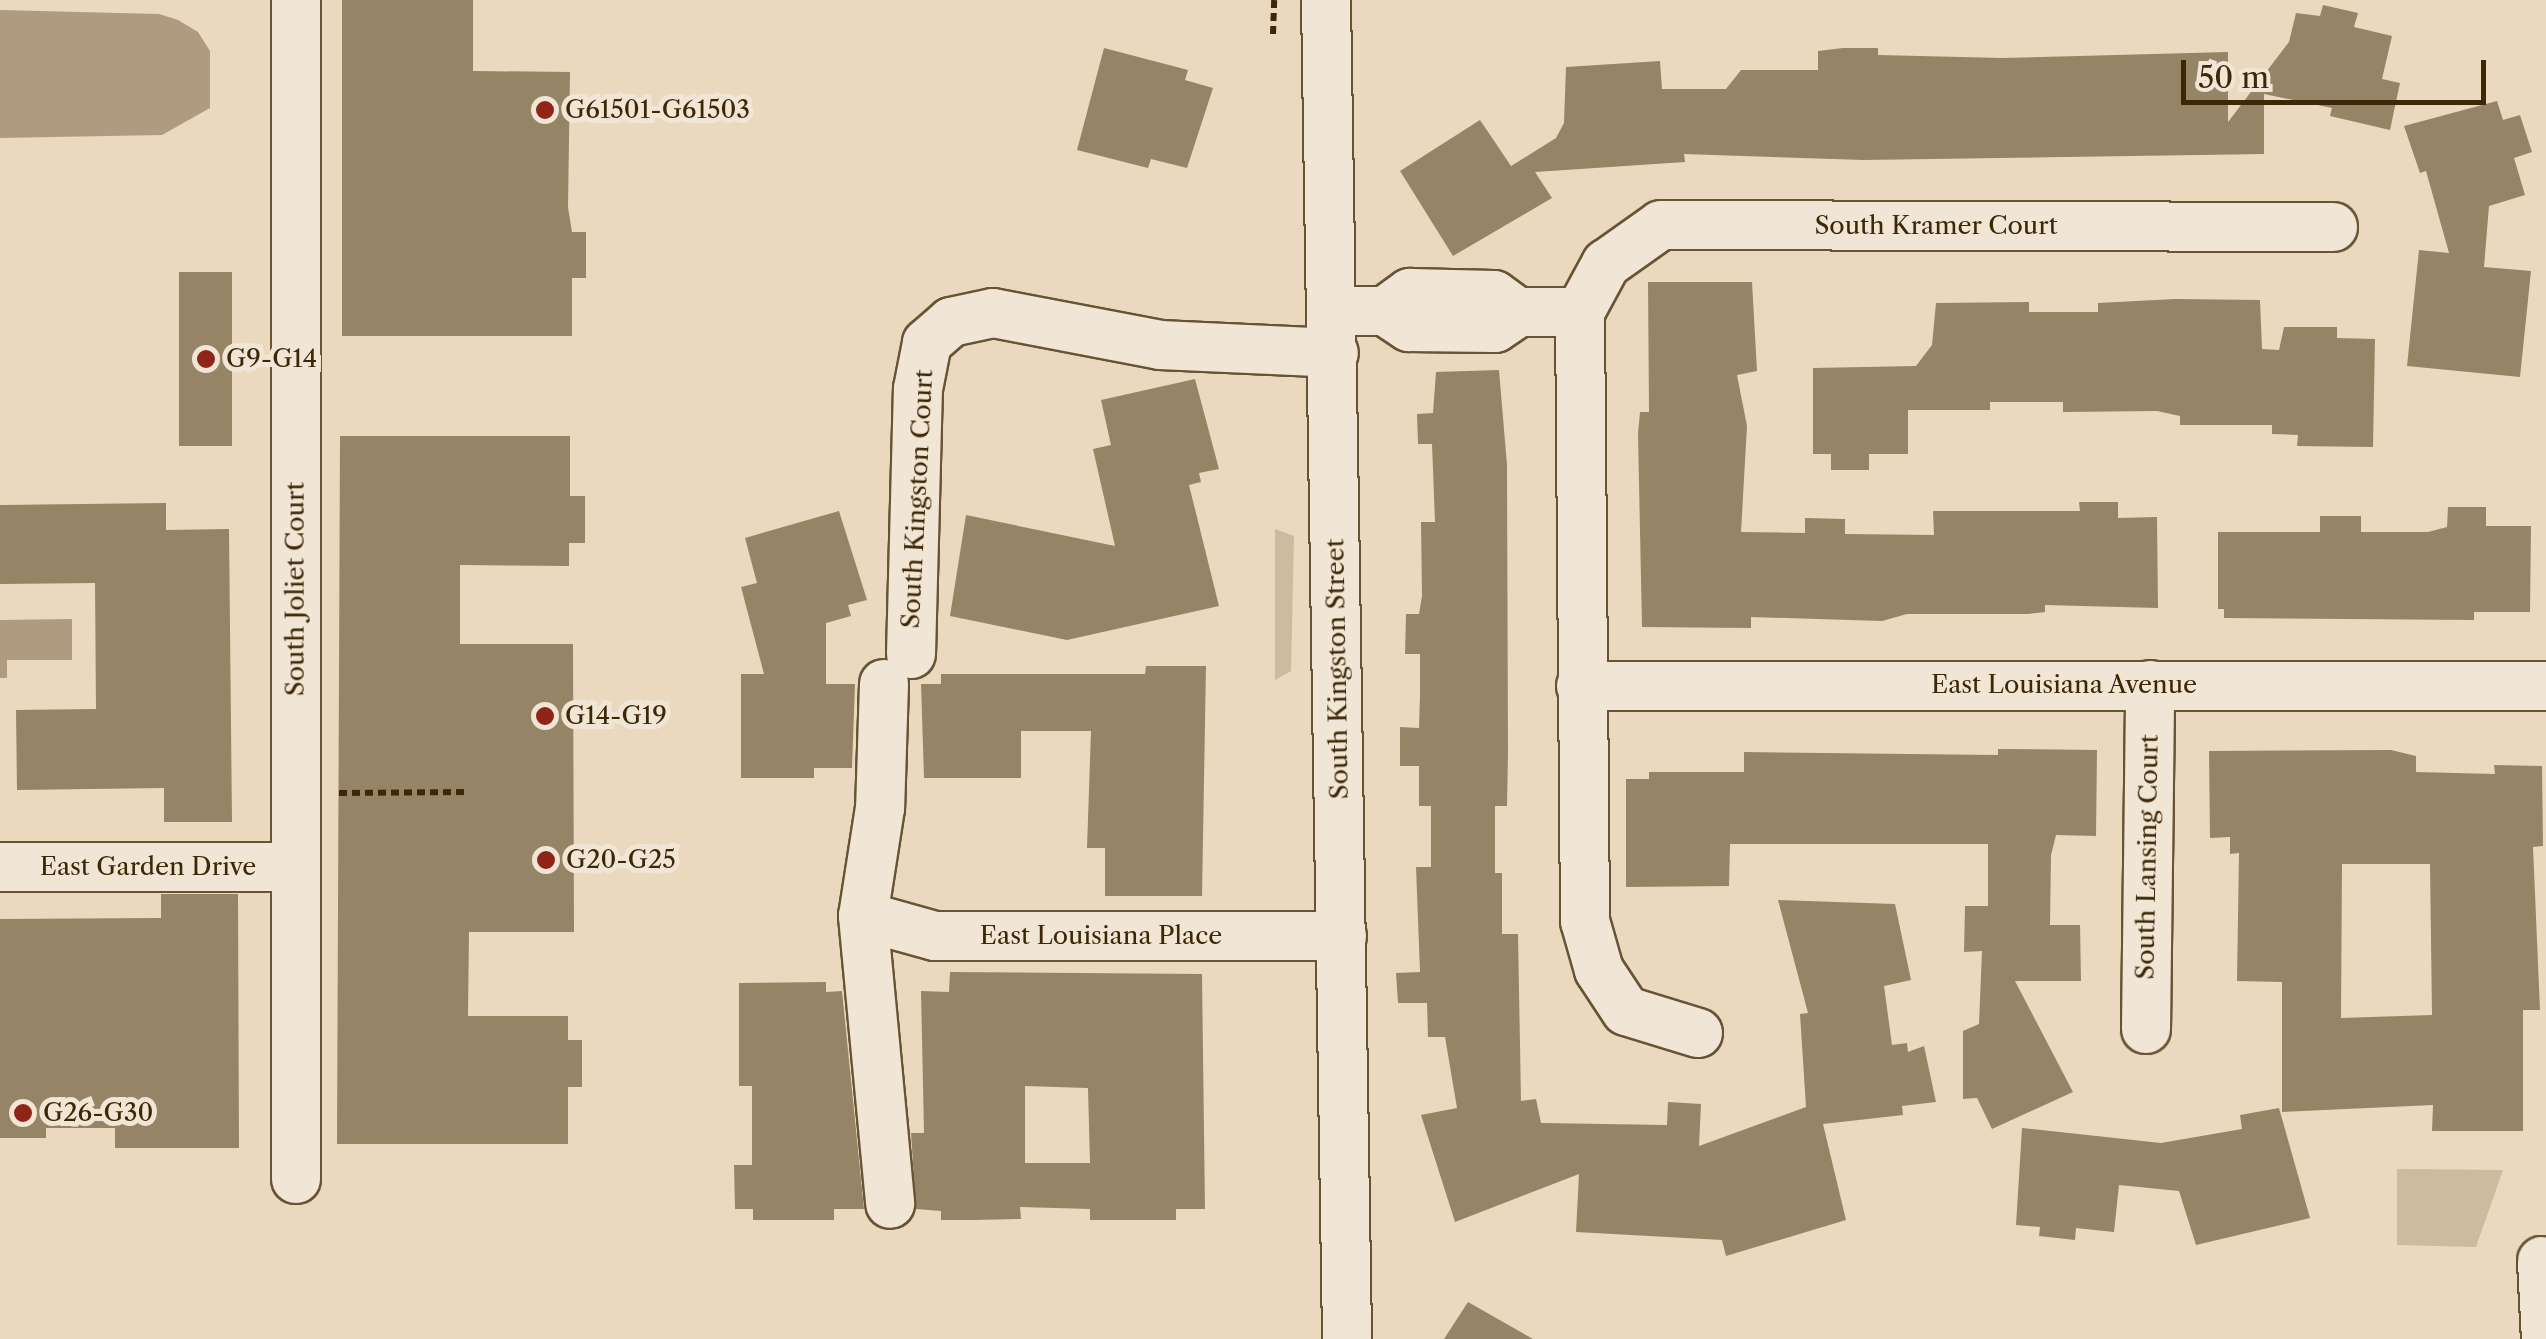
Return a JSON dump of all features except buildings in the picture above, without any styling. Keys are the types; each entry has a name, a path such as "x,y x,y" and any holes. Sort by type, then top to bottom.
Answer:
{"street":[{"name":"South Joliet Court","path":"296,0 296,1179"},
{"name":"South Kingston Street","path":"1326,0 1347,1339"},
{"name":"South Kramer Court","path":"1698,1033 1626,1011 1599,970 1585,922 1580,312 1606,264 1660,226 2333,227"},
{"path":"1334,332 1385,312 1409,327 1494,328 1519,312 1580,312"},
{"name":"South Kingston Court","path":"890,1204 863,916 898,669 918,389 927,343 951,322 992,313 1160,345 1334,332"},
{"name":"South Lansing Court","path":"2146,1029 2150,685"},
{"name":"East Louisiana Avenue","path":"1581,686 2546,686"},
{"name":"East Garden Drive","path":"0,868 296,867"},
{"name":"East Louisiana Place","path":"863,916 935,936 1342,936"},
{"path":"2542,1261 2546,1339"}],"path":[{"path":"1273,34 1274,0"},
{"path":"332,793 468,792"}],"shaded area":[{"path":"0,10 159,14 178,20 198,32 210,51 210,108 162,135 0,138"},
{"path":"1275,529 1294,536 1291,671 1275,680"},
{"path":"72,619 72,660 7,660 7,678 0,678 0,620"},
{"path":"2397,1169 2503,1170 2476,1247 2397,1245"}],"place":[{"name":"G61501-G61503","path":"545,110"},
{"name":"G9-G14","path":"206,359"},
{"name":"G14-G19","path":"545,716"},
{"name":"G20-G25","path":"546,860"},
{"name":"G26-G30","path":"23,1113"}]}
